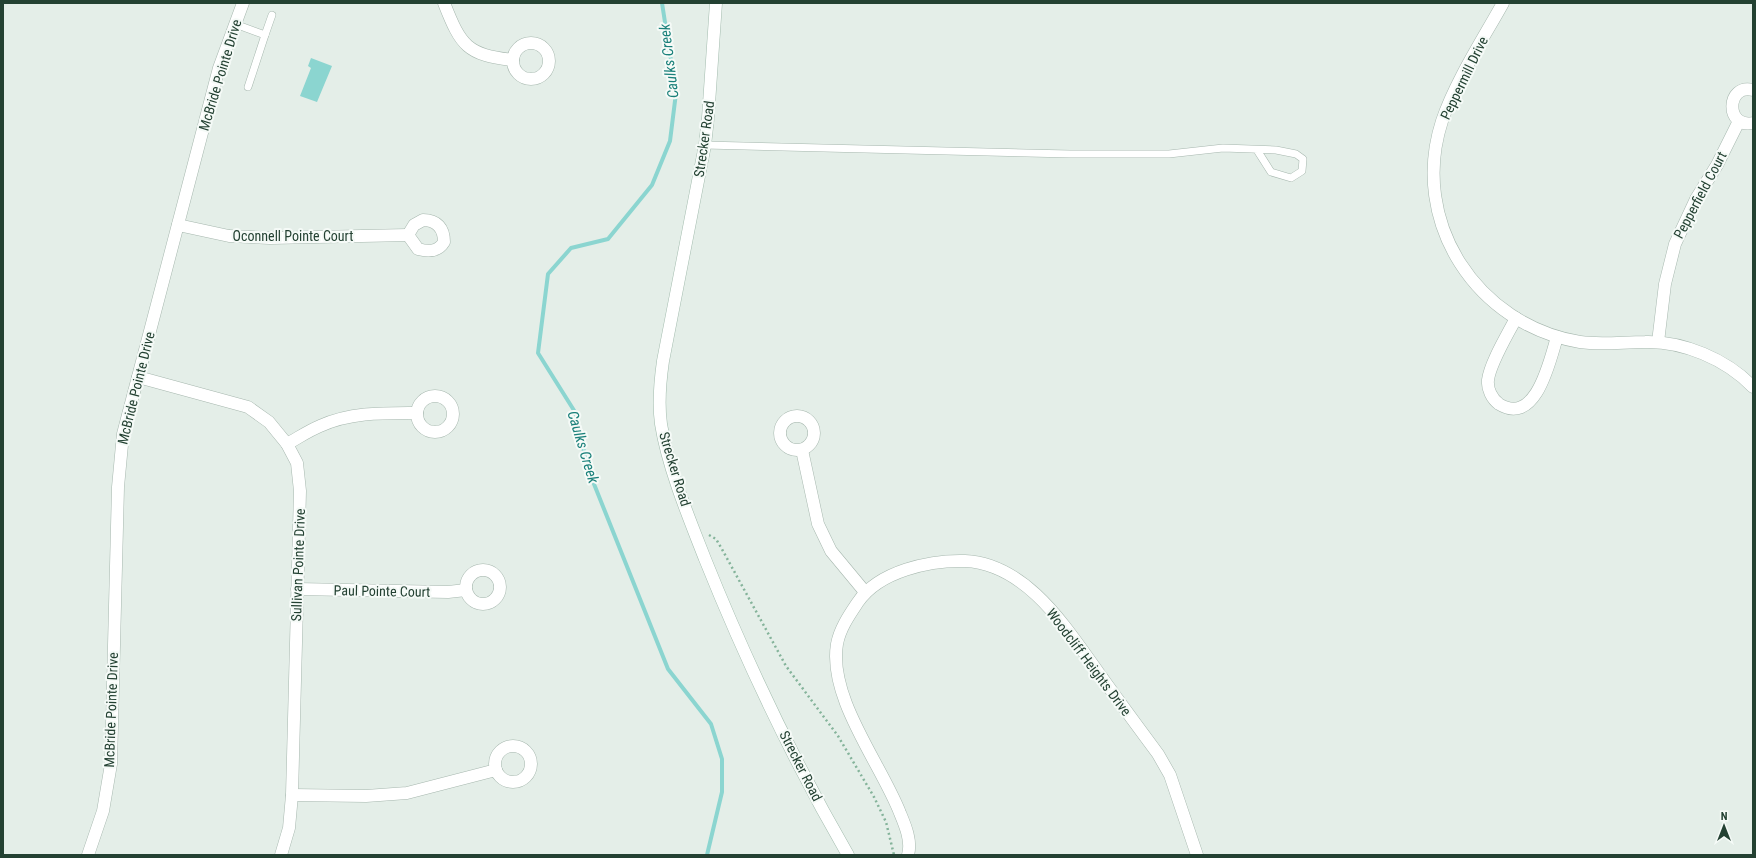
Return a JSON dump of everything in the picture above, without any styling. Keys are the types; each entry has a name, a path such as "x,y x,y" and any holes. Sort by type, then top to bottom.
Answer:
{"street":[{"name":"McBride Pointe Drive","path":"88,855 103,811 111,764 118,487 123,434 219,68 243,3"},
{"path":"444,3 460,38 471,49 483,56 513,60"},
{"name":"Strecker Road","path":"716,3 705,145 663,361 659,389 661,423 666,448 693,529 748,661 800,765 848,855"},
{"name":"Peppermill Drive","path":"1503,3 1456,89 1442,120 1437,140 1434,180 1437,205 1442,224 1456,258 1469,277 1486,296 1516,318 1537,329 1557,337 1596,343 1658,342 1681,346 1703,354 1725,365 1753,387"},
{"path":"1753,90 1744,90 1739,92 1732,101 1732,112 1739,121 1753,123"},
{"name":"Pepperfield Court","path":"1658,342 1665,284 1675,244 1696,198 1717,165 1739,121"},
{"name":"Oconnell Pointe Court","path":"178,225 229,236 270,238 408,236"},
{"path":"1516,318 1504,341 1488,380 1488,388 1492,396 1496,402 1505,407 1521,407 1532,400 1549,364 1557,337"},
{"name":"Sullivan Pointe Drive","path":"138,377 248,407 269,422 287,444 297,463 300,491 292,795 289,828 281,855"},
{"path":"287,444 320,426 340,419 366,414 417,414"},
{"path":"802,450 818,524 831,551 865,592"},
{"name":"Woodcliff Heights Drive","path":"908,855 910,848 905,825 897,803 844,701 838,675 837,644 846,619 865,592 889,577 913,567 942,561 967,561 991,567 1012,576 1037,595 1060,619 1158,754 1170,775 1197,855"},
{"name":"Paul Pointe Court","path":"297,589 448,592 466,590"},
{"path":"292,795 366,796 407,793 496,770"}],"lane":[{"path":"248,87 272,14"},
{"path":"235,24 265,35"},
{"path":"705,145 1070,154 1169,154 1223,148 1257,150 1296,154 1302,159 1302,171 1291,178 1271,172 1257,150"}],"path":[{"path":"693,529 706,533 716,539 786,666 838,736 874,797 886,822 894,855"}],"water":[{"path":"311,58 332,66 317,102 300,96 311,68 308,66"}],"waterway":[{"name":"Caulks Creek","path":"662,3 676,93 670,141 652,185 608,239 571,248 548,274 538,353 575,412 588,469 668,669 711,724 722,759 722,792 707,855"}]}
